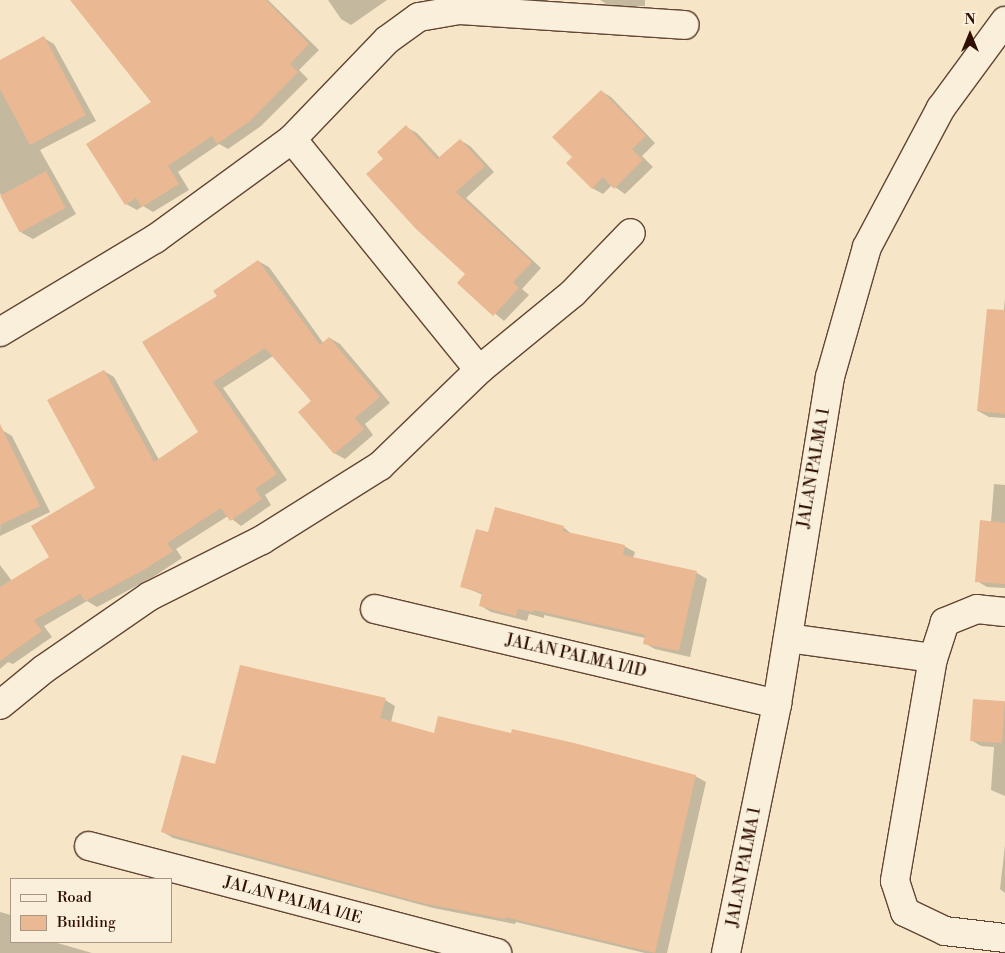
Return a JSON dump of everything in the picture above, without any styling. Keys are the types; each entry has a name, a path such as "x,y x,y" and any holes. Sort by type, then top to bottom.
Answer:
{"street":[{"path":"0,332 155,239 292,139 387,40 419,17 459,10 685,25"},
{"name":"JALAN PALMA 1","path":"726,953 777,704 830,377 868,247 940,108 1001,39"},
{"path":"292,139 479,370"},
{"path":"0,705 150,596 262,540 380,466 479,370 573,293 631,233"},
{"name":"JALAN PALMA 1/1D","path":"375,609 777,704"},
{"path":"1005,612 977,609 945,622 933,658 895,881 904,912 945,931 1005,938"},
{"path":"788,638 933,658"},
{"name":"JALAN PALMA 1/1E","path":"89,846 498,953"}],"building":[{"path":"70,0 266,0 309,44 290,64 298,72 250,121 217,144 212,136 168,166 179,184 142,207 136,198 125,205 86,144 151,102"},
{"path":"44,36 86,115 30,145 0,89 0,60"},
{"path":"601,90 646,136 632,149 643,160 614,189 603,177 592,189 566,163 572,157 552,137"},
{"path":"406,125 437,159 460,139 485,166 456,192 532,262 513,282 519,288 493,316 457,283 465,274 416,229 366,174 383,159 377,152"},
{"path":"46,171 66,208 20,232 0,195"},
{"path":"258,260 320,345 329,337 380,397 355,418 364,429 334,454 298,412 311,401 265,348 213,382 277,474 255,489 262,499 230,521 221,508 167,543 173,551 142,571 85,601 80,594 34,620 42,631 0,661 0,587 49,557 31,526 95,488 47,400 104,370 154,462 198,432 142,342 217,296 213,291"},
{"path":"987,309 1005,310 1005,414 977,411"},
{"path":"0,424 40,506 0,525"},
{"path":"495,507 564,526 563,531 625,545 623,555 697,571 679,651 643,644 645,635 534,610 533,612 518,609 516,616 479,606 482,593 460,587 476,529 488,532"},
{"path":"980,520 1005,523 1005,584 975,582"},
{"path":"240,665 386,698 380,718 434,733 438,716 511,733 512,729 574,743 696,775 655,953 505,917 505,919 422,903 161,832 182,755 215,764"},
{"path":"973,699 1005,701 1002,743 970,741"}]}
